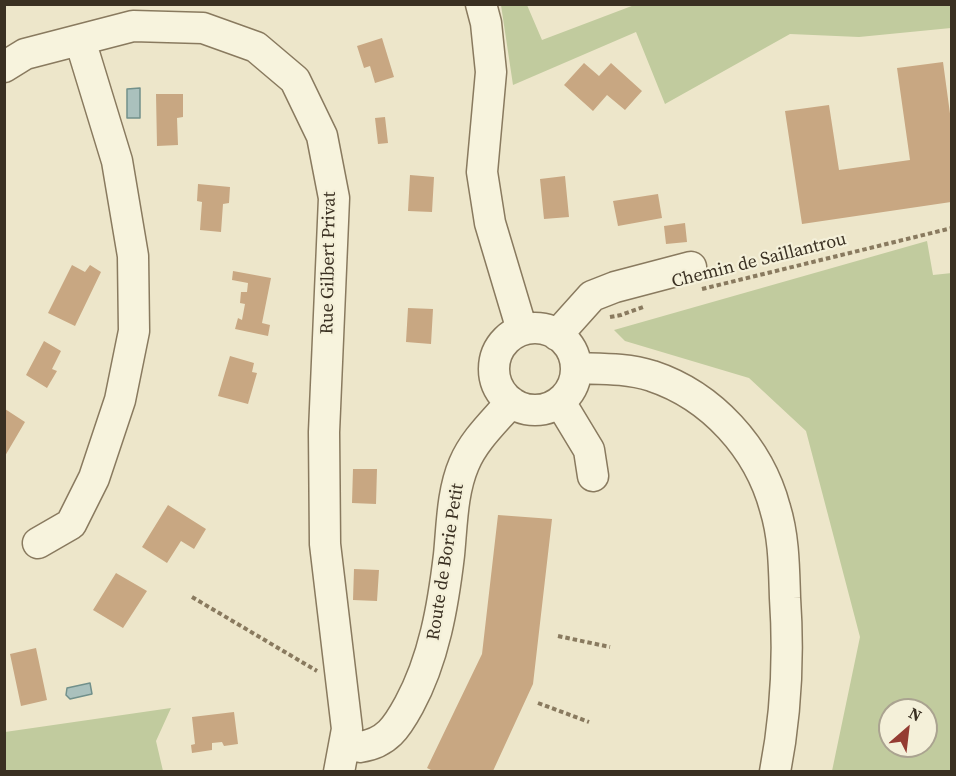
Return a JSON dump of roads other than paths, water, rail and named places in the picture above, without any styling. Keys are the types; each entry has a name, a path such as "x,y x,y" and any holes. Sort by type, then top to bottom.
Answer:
{"street":[{"path":"481,4 486,23 491,72 482,172 490,223 522,330"},
{"name":"Rue Gilbert Privat","path":"4,67 26,54 133,26 203,28 256,47 295,80 322,136 334,198 324,432 325,544 339,673 355,749 339,771"},
{"path":"38,543 71,524 94,478 120,400 134,332 133,256 117,161 80,40"},
{"path":"566,324 576,368 574,381 560,402 535,410 511,402 502,393 494,369 502,345 522,330 546,330 566,324 592,296 615,287 692,280"},
{"path":"576,368 626,369 654,376 679,388 711,408 735,431 750,451 765,479 776,508 782,544 788,634 784,697 775,771"},
{"name":"Route de Borie Petit","path":"355,749 363,729 392,720 412,699 427,668 437,628 456,492 464,465 473,446 511,402"},
{"path":"560,402 589,450 592,476"}],"water":[{"path":"140,88 140,118 127,118 127,89"},
{"path":"90,683 92,694 70,699 66,695 67,688"}]}
